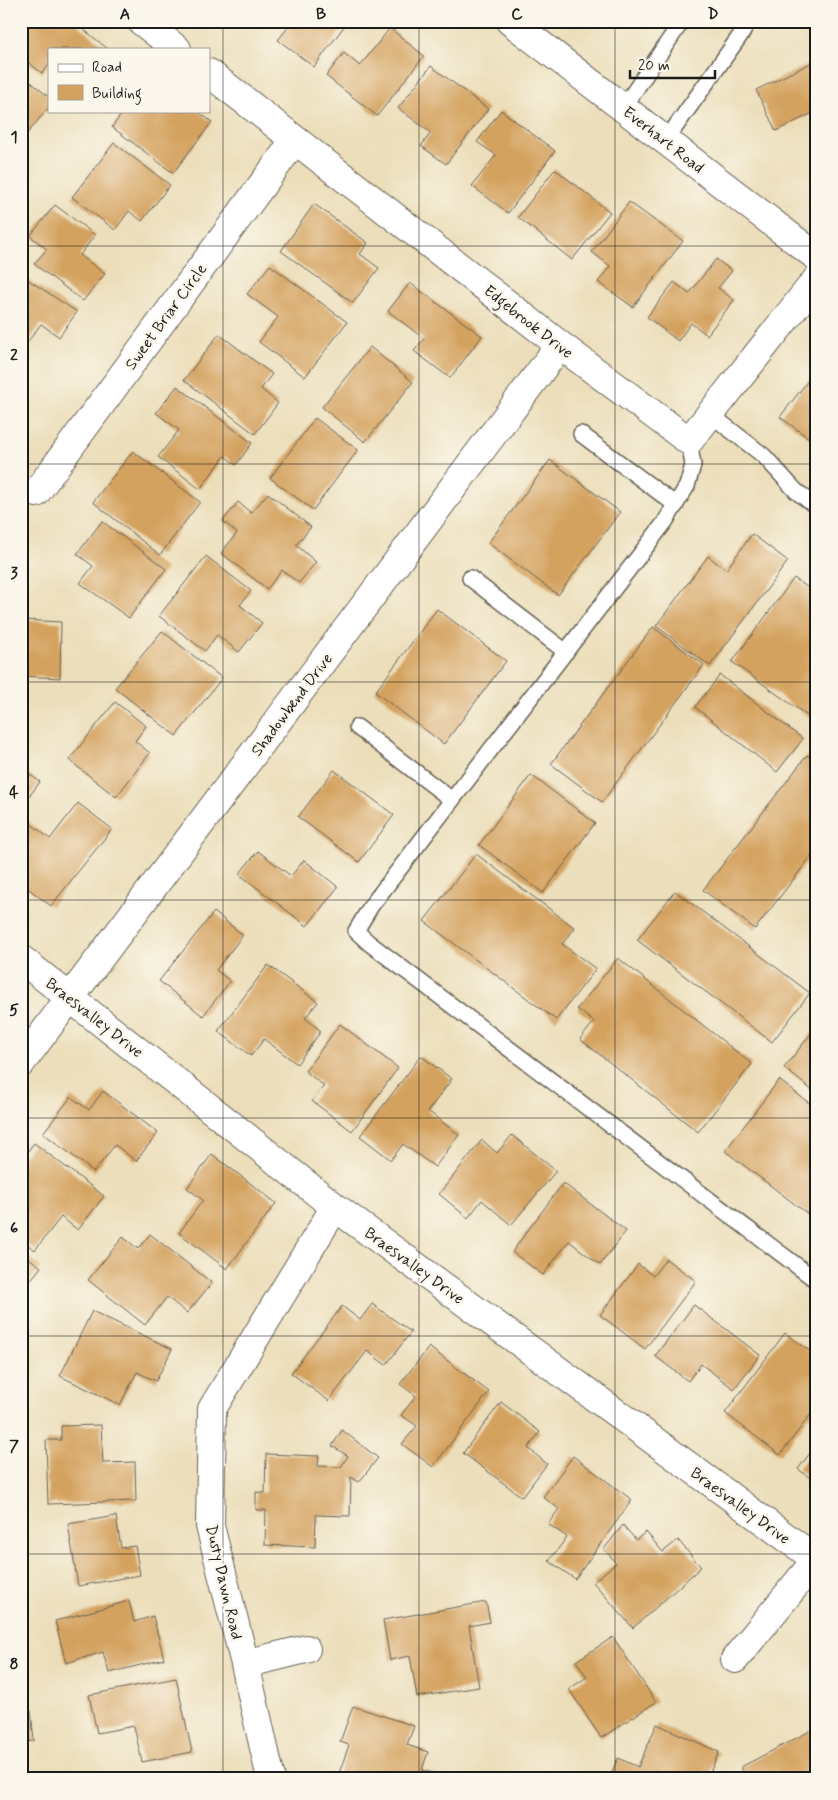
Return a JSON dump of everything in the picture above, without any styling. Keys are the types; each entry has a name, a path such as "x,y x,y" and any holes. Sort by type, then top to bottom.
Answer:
{"street":[{"path":"141,21 176,48"},
{"name":"Everhart Road","path":"510,21 817,257"},
{"name":"Edgebrook Drive","path":"210,75 560,345 689,441"},
{"name":"Sweet Briar Circle","path":"36,493 295,140"},
{"path":"689,441 817,279"},
{"name":"Shadowbend Drive","path":"21,1063 560,345"},
{"name":"Braesvalley Drive","path":"21,959 335,1207 816,1560"},
{"name":"Dusty Dawn Road","path":"271,1779 245,1664 210,1526 212,1409 335,1207"},
{"path":"735,1659 816,1560"},
{"path":"245,1664 306,1650"}],"lane":[{"path":"623,108 682,21"},
{"path":"666,140 742,33 747,21"},
{"path":"710,414 764,456 796,491 817,507"},
{"path":"581,434 676,505"},
{"path":"689,441 693,465 687,486 676,505 371,906 356,932 817,1280"},
{"path":"470,578 566,652"},
{"path":"357,727 452,800"}],"building":[{"path":"21,21 73,21 107,48 48,48 48,66 42,73 21,57"},
{"path":"285,21 348,21 314,67 278,40 290,25"},
{"path":"390,28 424,56 377,116 326,76 344,53 360,66"},
{"path":"817,60 817,111 776,131 756,90"},
{"path":"431,66 488,109 446,164 421,146 431,133 398,108"},
{"path":"21,74 48,96 48,108 21,141"},
{"path":"501,110 555,151 508,213 472,186 496,155 477,142"},
{"path":"123,112 198,112 212,122 173,173 112,127"},
{"path":"114,143 170,185 142,221 129,211 115,230 72,197"},
{"path":"555,169 610,212 572,260 518,217"},
{"path":"629,202 683,241 633,307 598,282 610,266 592,252"},
{"path":"314,204 368,243 360,254 379,268 353,303 281,251"},
{"path":"55,205 95,235 80,255 105,274 83,301 34,264 47,249 30,236"},
{"path":"716,259 732,271 718,288 734,300 707,335 691,323 678,341 647,317 674,282 689,294"},
{"path":"270,265 347,322 305,377 259,342 278,317 247,294"},
{"path":"21,275 77,312 59,337 41,324 23,348 21,346"},
{"path":"410,283 482,336 450,378 414,351 424,339 388,311"},
{"path":"219,334 272,374 261,389 278,403 255,434 184,380"},
{"path":"370,347 413,382 365,442 322,407"},
{"path":"817,369 817,444 780,417"},
{"path":"177,386 252,443 236,465 225,456 200,489 158,457 179,430 156,413"},
{"path":"315,418 358,450 313,510 270,478"},
{"path":"133,451 200,502 160,555 93,502"},
{"path":"550,460 620,512 558,595 488,543"},
{"path":"268,493 311,527 296,545 316,562 299,583 282,570 267,589 221,553 237,533 223,521 238,502 251,513"},
{"path":"102,521 166,569 129,618 80,583 93,566 77,554"},
{"path":"752,534 788,561 710,666 656,626 708,556 726,570"},
{"path":"206,556 251,591 240,605 262,623 239,652 217,635 205,651 159,616"},
{"path":"794,578 817,594 817,707 809,717 732,662"},
{"path":"21,589 24,590 23,620 61,622 60,678 21,676"},
{"path":"437,609 506,661 444,744 375,692"},
{"path":"653,627 704,665 602,802 551,764"},
{"path":"162,631 222,678 176,736 115,688"},
{"path":"720,675 803,739 777,772 695,707"},
{"path":"115,702 146,726 135,741 150,753 116,797 69,760"},
{"path":"807,755 817,762 817,849 755,929 703,890"},
{"path":"21,768 40,782 21,807"},
{"path":"334,770 394,815 359,862 298,817"},
{"path":"531,775 595,823 543,893 479,845"},
{"path":"78,803 112,829 51,906 21,883 21,823 25,819 50,839"},
{"path":"258,851 291,876 304,860 338,887 307,926 239,874"},
{"path":"476,854 575,928 562,944 596,969 556,1020 424,921"},
{"path":"675,891 810,993 772,1042 637,940"},
{"path":"214,912 243,935 216,970 230,981 203,1016 159,981"},
{"path":"618,958 752,1064 698,1132 580,1039 594,1022 577,1009"},
{"path":"268,965 318,1002 305,1018 321,1031 297,1064 264,1039 251,1056 218,1031"},
{"path":"340,1024 398,1068 352,1131 312,1101 324,1086 305,1071"},
{"path":"817,1026 817,1094 784,1068"},
{"path":"421,1056 452,1079 428,1111 459,1135 435,1167 403,1144 391,1160 360,1136"},
{"path":"779,1080 817,1109 817,1221 725,1151"},
{"path":"103,1091 158,1133 136,1161 115,1145 94,1172 43,1133 71,1097 89,1110"},
{"path":"512,1135 556,1171 511,1225 482,1200 468,1218 439,1194 482,1140 497,1153"},
{"path":"34,1143 104,1196 78,1230 61,1217 35,1250 21,1240 21,1160"},
{"path":"212,1154 276,1203 227,1269 179,1233 203,1200 187,1188"},
{"path":"563,1183 626,1231 600,1265 569,1241 543,1275 512,1252"},
{"path":"150,1234 212,1283 187,1313 167,1297 145,1325 88,1280 123,1237 138,1249"},
{"path":"21,1252 41,1267 21,1292"},
{"path":"666,1259 696,1281 645,1349 600,1315 638,1264 653,1276"},
{"path":"372,1304 411,1332 386,1365 367,1351 329,1401 291,1373 342,1306 360,1320"},
{"path":"694,1305 760,1355 734,1389 701,1364 688,1381 655,1356"},
{"path":"92,1311 172,1349 156,1381 137,1372 120,1405 60,1376"},
{"path":"785,1333 817,1356 817,1406 780,1455 725,1413"},
{"path":"429,1347 489,1392 433,1467 402,1444 417,1426 401,1415 416,1396 400,1384"},
{"path":"501,1402 540,1432 528,1448 547,1464 522,1497 463,1453"},
{"path":"101,1425 103,1463 135,1462 136,1501 48,1504 46,1440 61,1440 61,1426"},
{"path":"342,1430 378,1458 359,1482 351,1477 350,1516 316,1515 315,1547 265,1545 266,1510 256,1510 256,1492 265,1493 266,1454 319,1456 318,1466 341,1467 348,1456 332,1446"},
{"path":"817,1444 817,1483 798,1469"},
{"path":"573,1456 632,1500 575,1579 549,1561 567,1537 548,1524 559,1509 543,1497"},
{"path":"116,1516 121,1548 135,1546 140,1575 78,1586 68,1524"},
{"path":"623,1525 636,1540 646,1532 663,1552 678,1540 701,1567 633,1628 593,1582 616,1563 604,1549"},
{"path":"129,1601 134,1622 153,1616 164,1659 109,1673 103,1652 66,1663 55,1621"},
{"path":"486,1602 490,1622 469,1626 479,1687 417,1697 410,1656 390,1660 383,1620"},
{"path":"613,1637 656,1702 601,1738 569,1689 587,1677 576,1661"},
{"path":"176,1678 192,1752 142,1762 134,1726 97,1733 89,1695"},
{"path":"21,1689 25,1711 31,1711 34,1741 21,1742"},
{"path":"353,1706 414,1726 407,1745 428,1752 422,1770 442,1777 442,1779 337,1779 349,1745 340,1742"},
{"path":"657,1724 719,1752 707,1779 609,1779 618,1758 638,1767"},
{"path":"810,1731 817,1743 817,1779 747,1779 741,1767"},
{"path":"209,1776 209,1779 174,1779 174,1777"}]}
